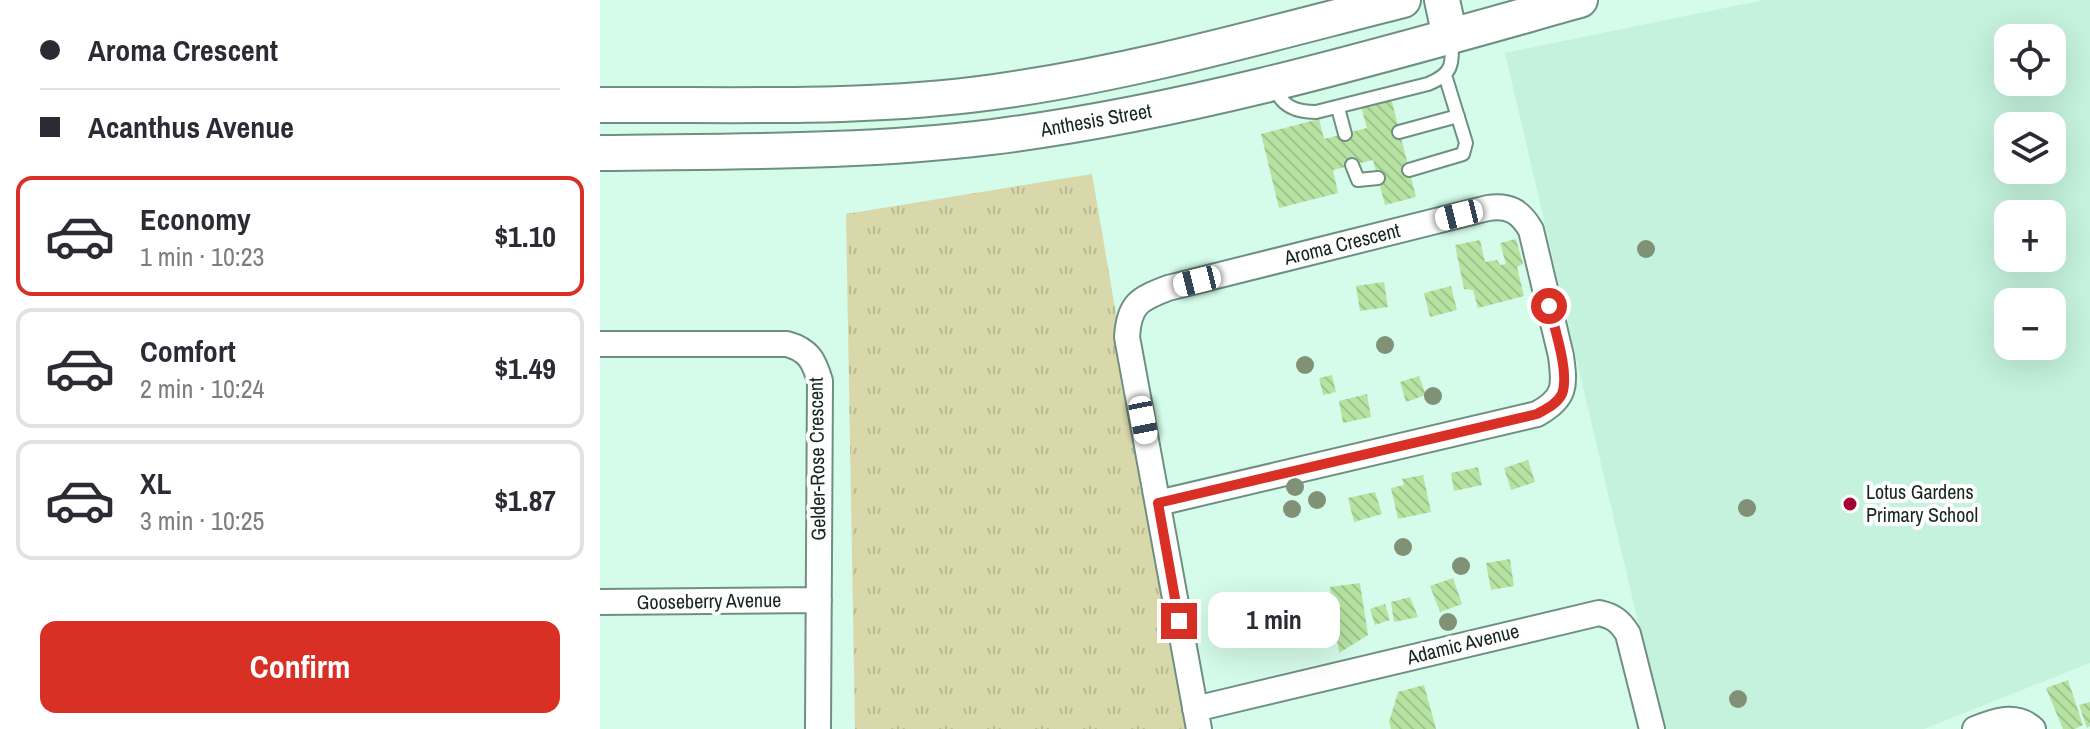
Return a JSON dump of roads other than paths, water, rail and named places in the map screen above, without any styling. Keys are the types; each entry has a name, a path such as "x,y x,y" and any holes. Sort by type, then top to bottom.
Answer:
{"street":[{"path":"600,105 861,102 996,92 1156,62 1403,0"},
{"path":"1442,0 1450,37"},
{"name":"Anthesis Street","path":"600,153 857,149 935,143 1110,119 1273,82 1580,0"},
{"name":"Aroma Crescent","path":"1502,206 1516,210 1531,230 1562,366 1562,393 1552,405 1537,414 1158,503 1127,337 1128,317 1134,306 1168,288 1502,206"},
{"name":"Gelder-Rose Crescent","path":"600,344 787,344 800,347 810,356 820,381 818,729"},
{"path":"1158,503 1197,719"},
{"name":"Gooseberry Avenue","path":"600,602 819,600"},
{"name":"Adamic Avenue","path":"1197,719 1599,613 1610,615 1621,623 1628,634 1652,729"},
{"path":"1975,729 2004,720 2026,724"}],"lane":[{"path":"1273,82 1277,95 1288,107 1300,112 1338,108 1428,84 1445,75 1453,62 1450,37"},
{"path":"1409,170 1463,154 1466,143 1445,75"},
{"path":"1338,108 1345,134"},
{"path":"1399,132 1458,116"},
{"path":"1352,165 1358,180 1378,178"}],"place":[{"name":"Lotus Gardens Primary School","path":"1850,504"}]}
